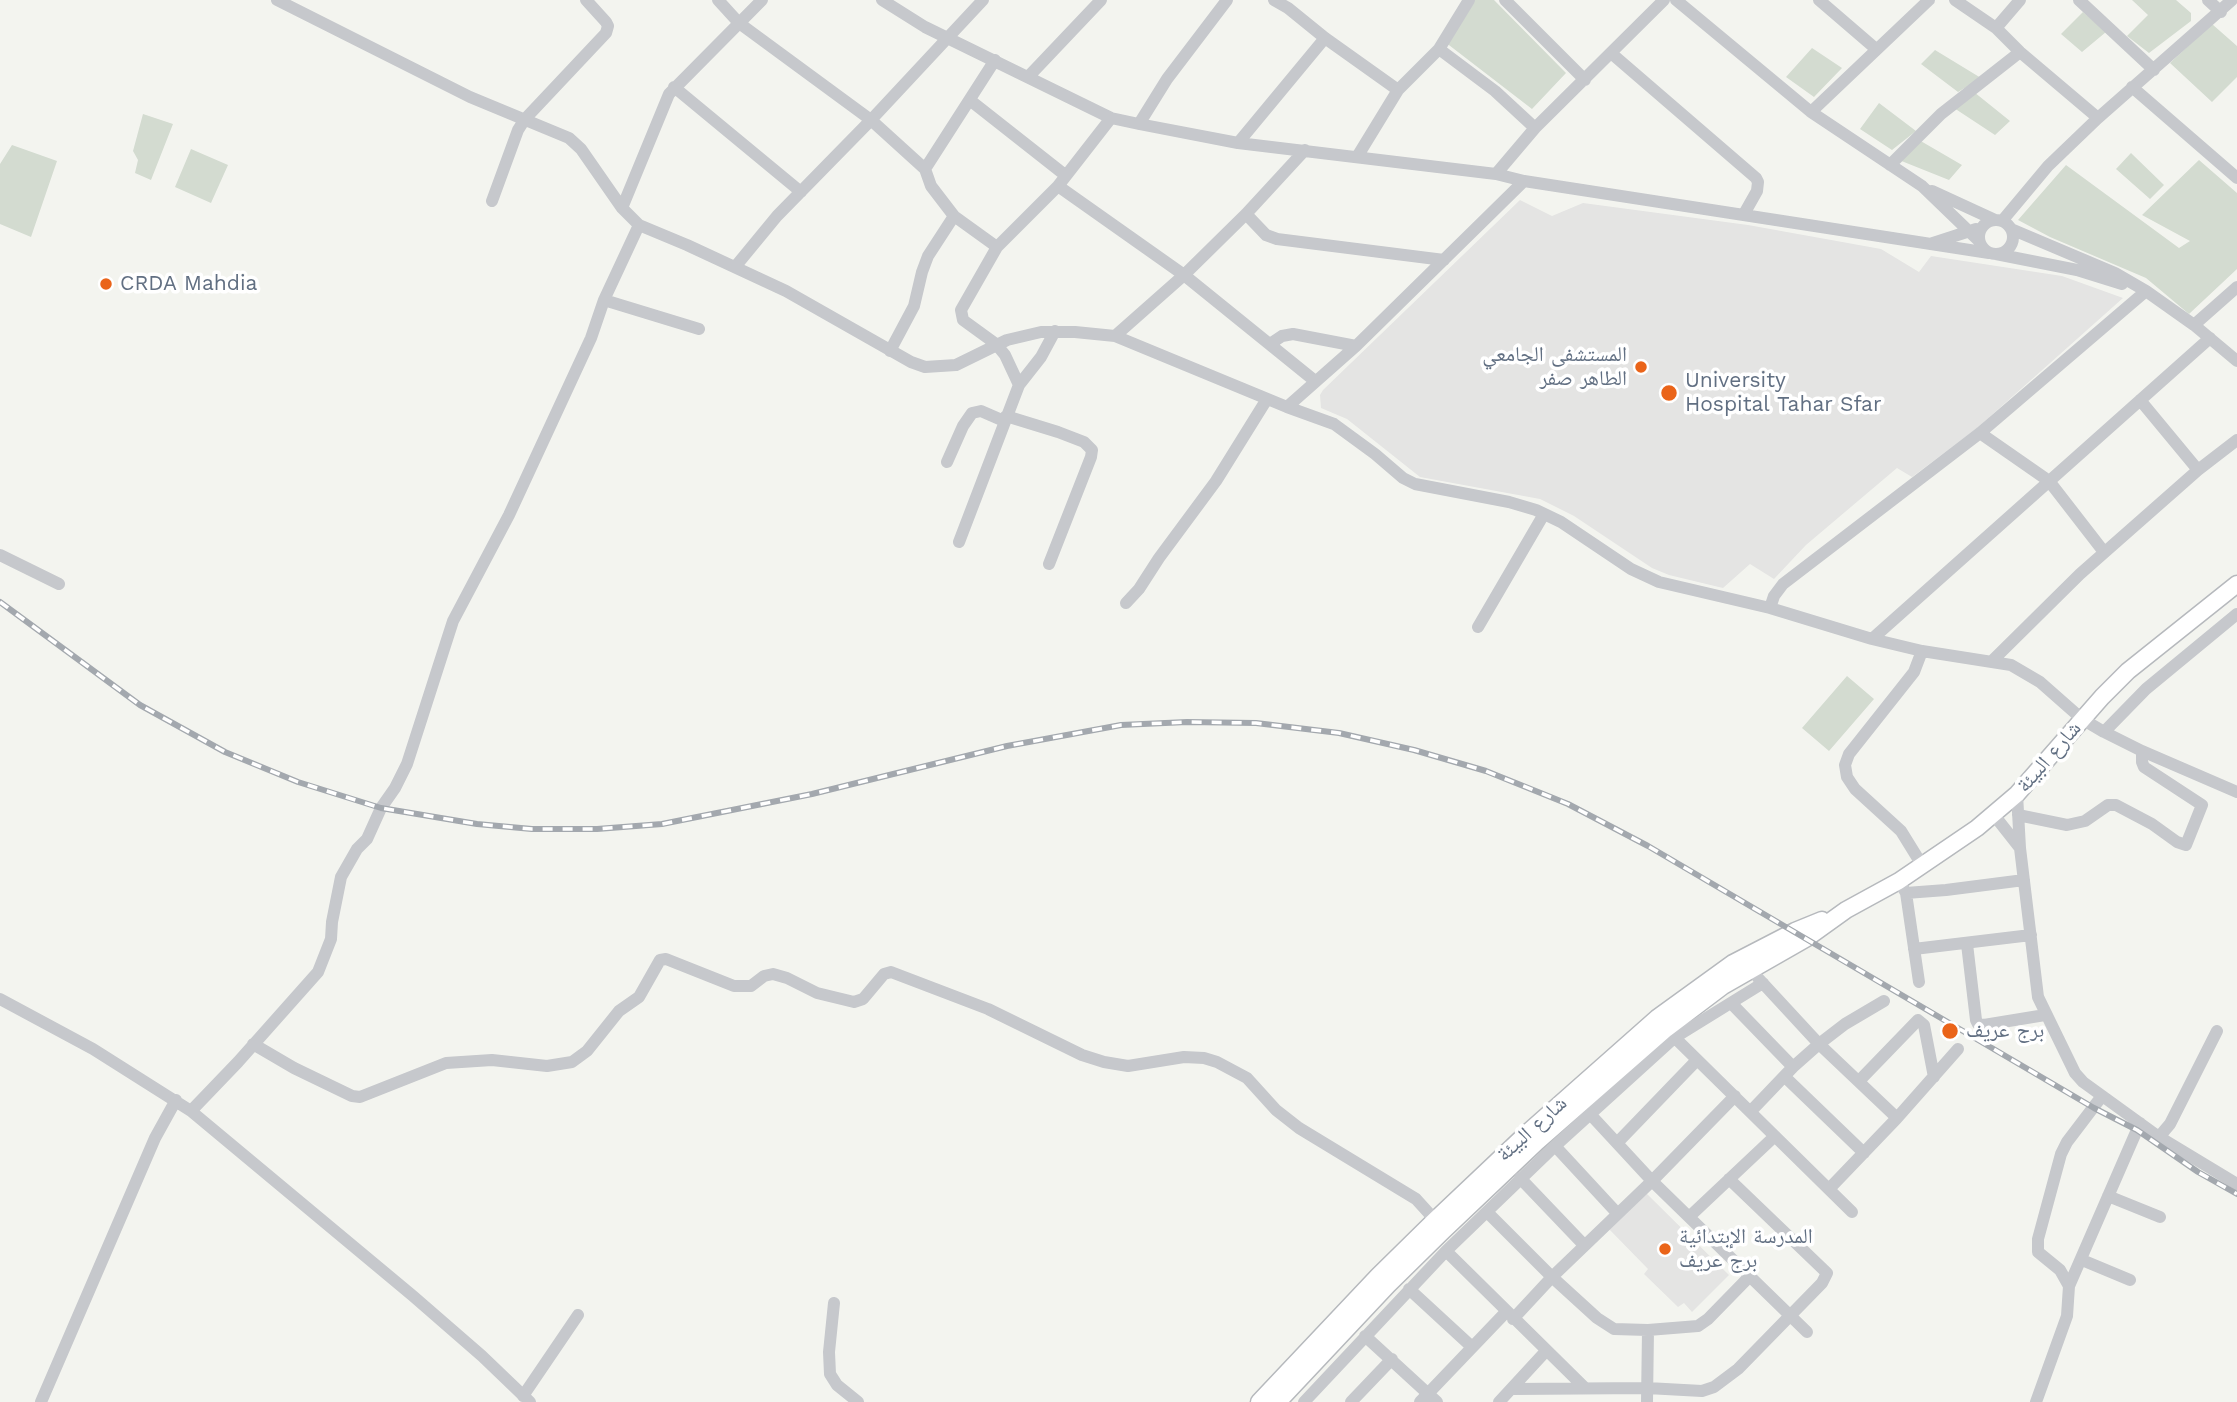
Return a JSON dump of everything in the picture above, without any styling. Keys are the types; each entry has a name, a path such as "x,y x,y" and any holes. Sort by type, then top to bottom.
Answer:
{"main road":[{"name":"شارع البيئة","path":"1269,1400 1537,1142 1665,1028 1733,963 1795,931 1903,887 1922,865 1994,815 2017,794 2128,671 2237,584"},
{"name":"شارع البيئة","path":"1269,1400 1378,1276 1527,1133 1723,986 1807,938 1846,910"}],"street":[{"path":"277,0 470,97 569,138 581,149 622,208 639,225 786,291 890,351 925,367 941,368 965,362 996,344 1029,334 1055,331 1115,336 1334,424 1403,478 1415,484 1509,502 1544,514 1659,582 1770,608 1922,651 2011,665 2032,677 2082,719 2104,732 2237,792"},
{"path":"492,201 518,130 525,119 606,33 606,22 586,0"},
{"path":"718,0 739,23 871,120 925,169 936,194 954,216 997,247"},
{"path":"622,208 664,103 674,87 762,0"},
{"path":"882,0 904,16 1111,118 1238,143 1496,174 1524,181 1992,253 2077,270 2146,291"},
{"path":"735,267 777,216 983,0"},
{"path":"1028,76 1101,0"},
{"path":"1139,124 1167,79 1227,0"},
{"path":"1274,0 1292,4 1325,38 1398,90"},
{"path":"1357,157 1398,90 1439,49 1469,0"},
{"path":"1505,0 1585,80"},
{"path":"1496,174 1535,128 1664,0"},
{"path":"1676,0 1811,112 1922,186 2115,273 2194,325 2237,361"},
{"path":"1819,0 1876,49"},
{"path":"1811,112 1929,0"},
{"path":"1955,0 1996,28 2098,118"},
{"path":"1996,28 2020,0"},
{"path":"2079,0 2154,70"},
{"path":"2208,0 2221,12"},
{"path":"1931,244 1974,236 1982,226 2002,223 2048,166 2132,87 2232,0"},
{"path":"1238,143 1325,38"},
{"path":"1439,49 1495,91 1535,128"},
{"path":"1890,165 1941,114 2020,51"},
{"path":"1611,53 1756,178 1757,191 1744,214"},
{"path":"925,169 995,60"},
{"path":"674,87 801,192"},
{"path":"2132,87 2236,174"},
{"path":"971,101 1061,181 1184,275 1315,382"},
{"path":"1018,385 1012,367 996,344 967,323 961,315 964,303 997,247 1061,181 1111,118"},
{"path":"1115,336 1184,275 1306,150"},
{"path":"1287,407 1356,346 1524,181"},
{"path":"1922,186 1981,246 1992,253 2001,253 2010,246 2012,234 2002,223"},
{"path":"1246,214 1266,235 1277,239 1444,260"},
{"path":"890,351 914,306 928,256 954,216"},
{"path":"191,1111 318,972 331,939 341,877 357,849 367,839 381,808 407,764 453,621 515,502 591,338 604,300 639,225"},
{"path":"2194,325 2237,287"},
{"path":"1770,608 1773,596 1783,584 1980,433 2146,291"},
{"path":"604,300 699,329"},
{"path":"959,542 1018,385 1041,357 1055,331"},
{"path":"1270,344 1282,336 1293,334 1356,346"},
{"path":"1872,639 2210,338"},
{"path":"1126,603 1139,589 1158,558 1216,481 1267,399"},
{"path":"2140,400 2198,470"},
{"path":"947,462 972,413 981,411 1084,442 1092,450 1091,457 1049,564"},
{"path":"1980,433 2049,481 2105,552"},
{"path":"1992,661 2080,574 2198,470 2237,440"},
{"path":"1478,627 1544,514"},
{"path":"0,555 59,584"},
{"path":"2104,732 2146,689 2237,614"},
{"path":"1922,651 1914,672 1849,754 1845,765 1847,777 1855,789 1901,831 1922,865"},
{"path":"2018,815 2067,825 2077,824 2108,805 2116,805 2186,845 2202,805 2144,767 2142,751"},
{"path":"2017,794 2020,848 2038,997 2075,1073 2083,1082 2159,1137 2237,1184"},
{"path":"1994,815 2020,848"},
{"path":"1919,982 1903,887 2024,880"},
{"path":"1914,949 2031,935"},
{"path":"1967,944 1978,1024 2045,1015"},
{"path":"253,1044 294,1069 352,1096 360,1097 446,1063 492,1060 547,1066 572,1062 587,1051 619,1011 639,997 660,960 676,963 734,986 751,986 772,974 787,978 817,993 854,1002 863,999 884,974 891,972 975,1004 1082,1055 1104,1062 1128,1066 1184,1057 1217,1062 1247,1078 1276,1110 1300,1128 1416,1199 1435,1220"},
{"path":"1751,970 1819,1044 1897,1118"},
{"path":"1304,1402 1446,1251 1590,1114 1665,1028 1731,1003 1763,983"},
{"path":"0,999 93,1049 191,1111 305,1208 357,1248 482,1356 526,1399 578,1315"},
{"path":"1751,1111 1819,1044 1845,1024 1884,1001"},
{"path":"1731,1003 1793,1067"},
{"path":"1859,1081 1918,1020 1924,1025 1934,1077"},
{"path":"1665,1028 1852,1212"},
{"path":"2159,1137 2170,1124 2217,1031"},
{"path":"1829,1189 1958,1049"},
{"path":"1617,1143 1697,1060"},
{"path":"1784,1077 1864,1153"},
{"path":"1365,1336 1392,1359 1428,1399 1472,1348 1552,1277 1735,1096"},
{"path":"2069,1286 2060,1270 2038,1252 2038,1239 2061,1154 2102,1096"},
{"path":"41,1402 155,1138 176,1100"},
{"path":"1590,1114 1652,1181 1807,1332"},
{"path":"2036,1402 2067,1316 2069,1286 2140,1123"},
{"path":"1689,1217 1775,1136"},
{"path":"1555,1146 1617,1213"},
{"path":"1520,1178 1584,1245"},
{"path":"1512,1389 1647,1388 1702,1391 1714,1387 1738,1369 1825,1280 1827,1273 1729,1179"},
{"path":"2108,1196 2160,1217"},
{"path":"1487,1213 1552,1277 1607,1326 1614,1329 1648,1330 1698,1326 1749,1277"},
{"path":"1446,1251 1585,1388"},
{"path":"2082,1260 2130,1280"},
{"path":"1409,1289 1472,1348"},
{"path":"834,1303 829,1352 830,1374 837,1385 858,1402"},
{"path":"1647,1402 1648,1330"},
{"path":"1499,1402 1546,1351"},
{"path":"1351,1402 1392,1359"}],"shaded area":[{"path":"1471,0 1494,0 1566,73 1532,109 1445,42"},
{"path":"2132,0 2176,0 2191,13 2191,21 2149,53 2127,36 2148,15"},
{"path":"2083,12 2106,32 2082,52 2061,34"},
{"path":"2212,24 2237,46 2237,77 2212,102 2170,63"},
{"path":"1812,48 1842,68 1814,97 1786,77"},
{"path":"1935,50 1981,78 1958,92 1921,64"},
{"path":"1974,92 2010,121 1995,135 1954,108"},
{"path":"1879,103 1916,131 1892,150 1860,129"},
{"path":"143,114 173,124 151,180 135,173 138,160 133,151"},
{"path":"1919,140 1962,165 1949,180 1899,160"},
{"path":"12,145 57,161 31,237 0,224 0,164"},
{"path":"191,149 228,165 211,203 175,187"},
{"path":"2131,153 2164,185 2150,199 2116,169"},
{"path":"2199,160 2237,193 2237,269 2189,314 2146,278 2050,237 2018,220 2066,165 2179,248 2190,241 2142,215"},
{"name":"University Hospital Tahar Sfar","path":"1520,200 1552,216 1583,203 1748,225 1881,249 1919,272 1931,256 2062,276 2123,298 1976,429 1912,477 1897,468 1806,545 1774,579 1750,564 1723,588 1669,575 1652,568 1574,516 1540,499 1420,477 1347,419 1321,408 1320,395 1323,390"},
{"path":"1847,676 1874,699 1829,751 1802,728"},
{"name":"المدرسة الإبتدائية برج عريف","path":"1645,1192 1729,1275 1692,1312 1684,1303 1678,1307 1644,1274 1648,1269 1608,1228"}],"railway":[{"path":"0,602 140,705 225,752 298,782 381,808 477,824 532,829 597,829 662,824 812,794 1007,746 1121,725 1256,723 1339,733 1414,750 1486,771 1568,804 1648,846 2094,1108 2137,1130 2198,1172 2237,1194"}],"place":[{"name":"CRDA Mahdia","path":"106,284"},
{"name":"المستشفى الجامعي الطاهر صفر","path":"1641,367"},
{"name":"University Hospital Tahar Sfar","path":"1669,393"},
{"name":"برج عريف","path":"1950,1031"},
{"name":"المدرسة الإبتدائية برج عريف","path":"1665,1249"}]}
